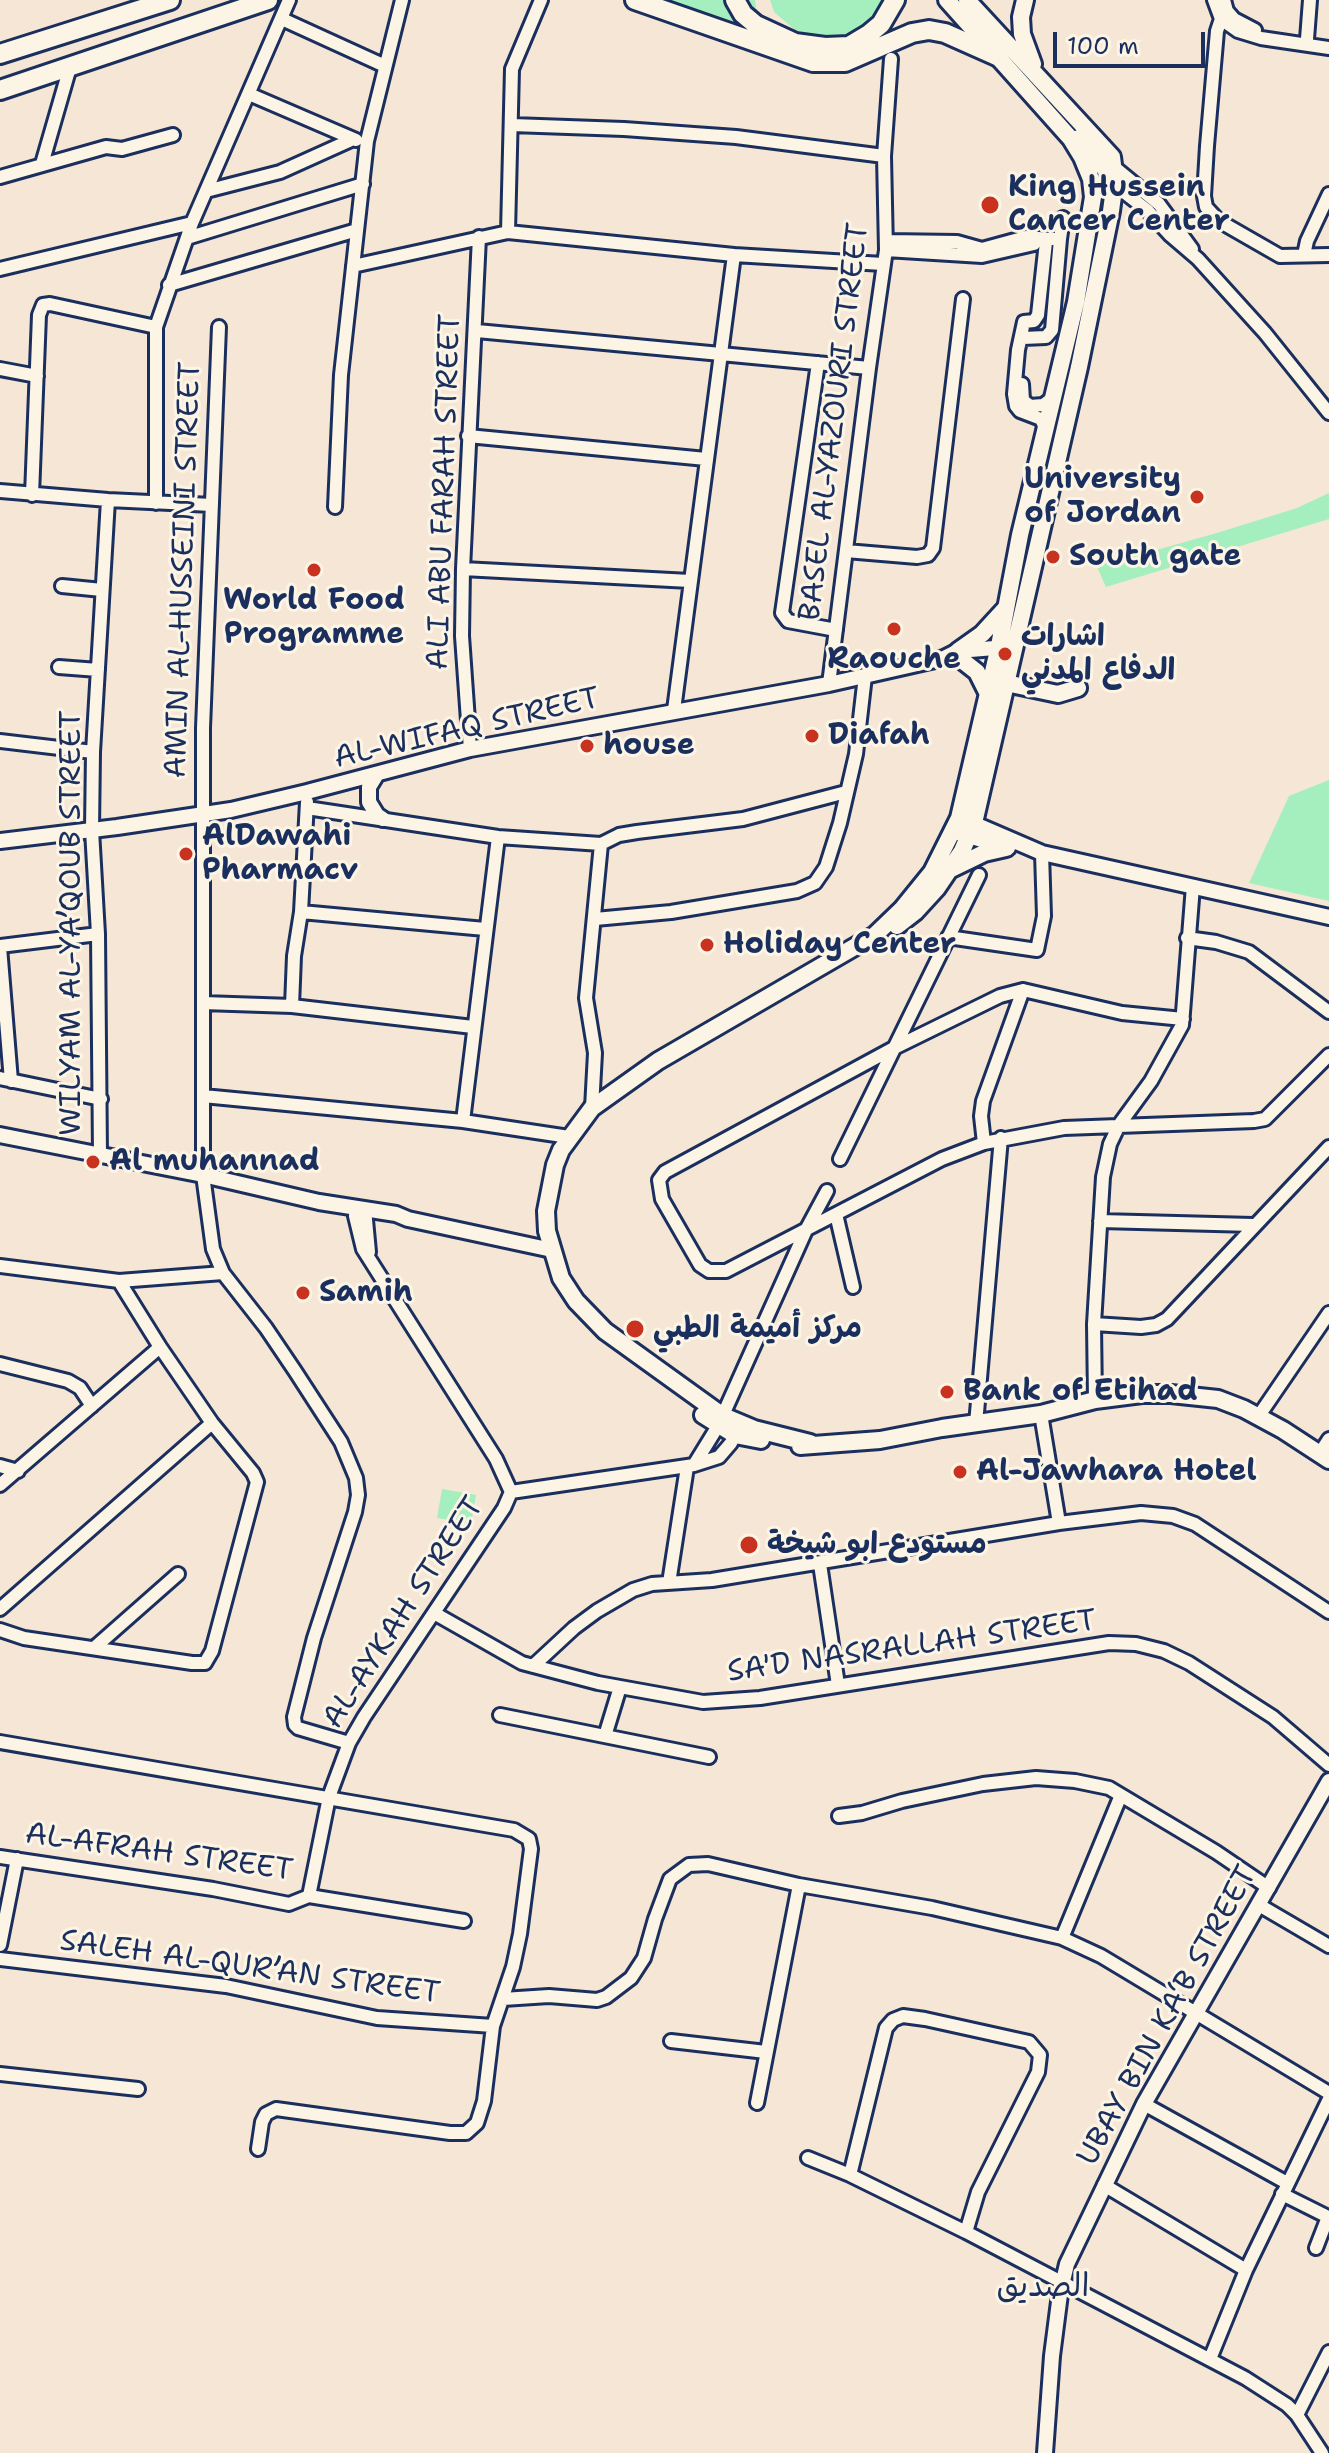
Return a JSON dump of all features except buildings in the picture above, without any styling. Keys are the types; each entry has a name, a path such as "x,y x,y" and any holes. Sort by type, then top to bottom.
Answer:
{"main road":[{"path":"0,54 170,0"},
{"path":"0,90 268,0"},
{"path":"635,0 813,62 845,62 912,33 929,30 945,33 999,57"},
{"path":"735,0 743,14 756,25 782,39 810,47 836,47 849,46 869,34 881,24 895,0"},
{"path":"875,935 888,932 915,912 950,870 964,827 1006,683 1006,607 1084,262 1093,197 1091,179 1071,139 947,0"},
{"path":"967,0 1112,157 1115,177 1082,352 1005,652 988,694 964,827 920,889 875,935 658,1061 592,1108 569,1137 555,1165 548,1194 547,1231 561,1278 576,1301 624,1346 630,1358 721,1421 738,1429 799,1446 880,1440 1142,1394 1199,1395 1218,1399 1326,1451"},
{"path":"1025,0 1021,17 1022,34 1035,67 1047,85"},
{"path":"1042,106 1059,116 1115,177"},
{"path":"988,694 977,672 955,656 982,634 1006,607"},
{"path":"1006,683 1058,694 1078,688"},
{"path":"950,870 984,853 1006,848"}],"street":[{"path":"156,503 156,327 192,223 289,0"},
{"path":"335,507 341,375 367,141 402,0"},
{"path":"508,232 512,69 541,0"},
{"path":"1214,0 1221,19 1215,42 1205,202 1209,212 1280,256 1329,255"},
{"path":"1224,0 1227,11 1243,25 1329,45"},
{"path":"1307,39 1310,0"},
{"path":"282,19 385,66"},
{"path":"1221,19 1249,35 1329,45"},
{"name":"BASEL AL-YAZOURI STREET","path":"829,684 886,246 884,156 891,59"},
{"path":"42,164 70,67"},
{"path":"249,94 351,140 367,141"},
{"path":"512,125 736,137 884,156"},
{"path":"0,177 106,147 122,149 173,135"},
{"path":"206,191 280,172 351,140"},
{"path":"1115,177 1159,204 1198,259 1265,333 1329,413"},
{"path":"187,238 363,184"},
{"path":"1304,255 1329,194"},
{"path":"1054,397 1039,406 1030,406 1023,400 1023,338 1024,322 1034,321 1038,315 1052,240 1063,218"},
{"path":"0,269 192,223"},
{"path":"169,285 357,230"},
{"path":"353,266 508,232 734,255 883,264"},
{"name":"ALI ABU FARAH STREET","path":"470,749 462,636 463,569 468,436 477,331 479,237"},
{"path":"1023,338 1046,337 1052,330 1052,240"},
{"path":"886,246 982,256 1052,240"},
{"path":"674,710 734,255"},
{"path":"846,551 917,557 928,555 933,548 963,299"},
{"path":"32,495 39,315 43,305 156,327"},
{"name":"AMIN AL-HUSSEINI STREET","path":"219,327 202,815 203,1175 213,1249 223,1273"},
{"path":"477,331 869,368"},
{"path":"1023,338 1018,350 1014,401 1024,414 1041,419 1046,431"},
{"path":"818,363 782,613 788,621 836,630"},
{"path":"0,369 37,376"},
{"path":"468,436 706,459"},
{"path":"0,491 212,505"},
{"name":"WILYAM AL-YA’QOUB STREET","path":"100,1155 98,934 92,830 93,752 108,500"},
{"path":"463,569 690,581"},
{"path":"62,586 102,590"},
{"name":"AL-WIFAQ STREET","path":"0,841 202,815 307,792 470,749 829,684 955,656 1005,652"},
{"path":"59,667 98,670"},
{"path":"595,919 671,912 807,888 815,883 826,867 856,754 865,676"},
{"path":"0,741 93,752"},
{"path":"377,774 369,787 369,802 383,819"},
{"path":"292,1006 294,956 301,912 307,792"},
{"path":"307,808 498,837 601,844 619,835 743,819 846,792"},
{"path":"964,827 1006,848 1041,852"},
{"path":"964,827 1041,852 1329,917"},
{"path":"463,1121 498,837"},
{"path":"592,1108 595,1053 586,998 601,844"},
{"path":"948,937 1037,950 1044,916 1041,852"},
{"path":"840,1159 979,875"},
{"path":"1095,1400 1094,1324 1106,1160 1119,1125 1151,1081 1180,1030 1193,886"},
{"path":"301,912 485,929"},
{"path":"98,934 0,946 5,1079 101,1099"},
{"path":"1187,938 1216,942 1249,952 1329,1012"},
{"path":"1183,1019 1122,1013 1023,990 986,1002 892,1049 661,1176 662,1199 704,1269 726,1271 942,1159 1001,1138 1064,1128 1265,1119 1329,1055"},
{"path":"984,1143 983,1101 1023,990"},
{"path":"203,1003 292,1006 473,1027"},
{"path":"203,1096 463,1121 569,1137"},
{"path":"0,1135 203,1175 396,1221 408,1219 552,1250"},
{"path":"976,1424 1001,1138"},
{"path":"1094,1324 1141,1327 1167,1319 1329,1147"},
{"path":"669,1583 690,1466 721,1421 806,1230 827,1191"},
{"path":"360,1212 363,1249 496,1459 511,1492"},
{"path":"836,1214 853,1287"},
{"path":"1100,1221 1253,1225"},
{"path":"0,1266 119,1281 223,1273 266,1328 341,1442 356,1478 358,1495 355,1512 314,1638 294,1717 295,1725 300,1729 349,1743"},
{"path":"0,1630 24,1638 192,1663 207,1661 257,1482 212,1423 119,1281"},
{"path":"1258,1417 1329,1313"},
{"path":"0,1485 160,1347"},
{"path":"0,1364 68,1381 80,1388 92,1406"},
{"path":"1041,1414 1059,1523"},
{"path":"0,1609 212,1423"},
{"name":"AL-AYKAH STREET","path":"309,1896 329,1797 349,1743 504,1508 511,1492 690,1466 719,1457 738,1429"},
{"path":"0,1466 18,1471"},
{"path":"533,1666 574,1628 615,1599 643,1587 820,1564 1059,1523 1141,1513 1173,1516 1195,1524 1329,1612"},
{"path":"820,1564 838,1685"},
{"path":"94,1648 178,1574"},
{"name":"SA'D NASRALLAH STREET","path":"434,1613 497,1651 533,1666 676,1699 719,1702 1109,1643 1136,1644 1164,1651 1189,1663 1273,1717 1329,1765"},
{"path":"605,1736 620,1687"},
{"path":"500,1715 709,1757"},
{"path":"0,1742 514,1830 529,1839 530,1855 520,1934 493,2026 482,2111 477,2123 466,2133 450,2133 276,2109 266,2114 262,2122 258,2149"},
{"path":"839,1816 968,1786 1036,1778 1075,1781 1109,1788 1216,1852 1269,1888"},
{"name":"UBAY BIN KA‘B STREET","path":"1045,2453 1052,2356 1067,2264 1144,2104 1329,1781"},
{"path":"1062,1938 1121,1795"},
{"name":"AL-AFRAH STREET","path":"0,1857 213,1889 289,1904 309,1896 464,1921"},
{"path":"0,1945 17,1859"},
{"path":"503,1999 549,1996 597,2000 621,1987 638,1970 644,1958 670,1879 689,1865 717,1865 799,1885 932,1908 1062,1938 1093,1951 1197,2012 1329,2096 1246,2270 1210,2359"},
{"path":"757,2103 799,1885"},
{"path":"1259,1905 1329,1946"},
{"name":"SALEH AL-QUR’AN STREET","path":"0,1959 226,1986 377,2018 493,2026"},
{"path":"850,2175 886,2028 893,2020 903,2016 925,2019 1029,2042 1040,2055 1038,2072 978,2192 966,2232"},
{"path":"671,2041 766,2052"},
{"path":"0,2074 138,2089"},
{"path":"1144,2104 1328,2217 1316,2248"},
{"path":"808,2158 850,2175 966,2232 1210,2359 1276,2397 1297,2415 1322,2453"},
{"path":"1104,2185 1246,2270"},
{"path":"1297,2415 1329,2352"}],"green space":[{"path":"667,0 755,0 764,21 762,35"},
{"path":"770,0 888,0 875,21 857,33 833,39 811,36 794,29 774,12"},
{"path":"1329,493 1329,519 1106,587 1094,560 1160,549 1220,532 1297,508"},
{"path":"1329,780 1329,901 1249,883 1289,796"},
{"path":"442,1489 476,1495 471,1524 437,1518"}],"place":[{"name":"King Hussein Cancer Center","path":"990,205"},
{"name":"University of Jordan","path":"1197,497"},
{"name":"South gate","path":"1053,557"},
{"name":"World Food Programme","path":"314,570"},
{"name":"Raouche","path":"894,629"},
{"name":"اشارات الدفاع المدني","path":"1005,654"},
{"name":"Diafah","path":"812,736"},
{"name":"house","path":"587,746"},
{"name":"AlDawahi Pharmacv","path":"186,854"},
{"name":"Holiday Center","path":"707,945"},
{"name":"Al muhannad","path":"93,1162"},
{"name":"Samih","path":"303,1293"},
{"name":"مركز أميمة الطبي","path":"635,1329"},
{"name":"Bank of Etihad","path":"947,1392"},
{"name":"Al-Jawhara Hotel","path":"960,1472"},
{"name":"مستودع ابو شيخة","path":"749,1545"}],"district":[{"name":"الصديق","path":"1043,2288"}]}
